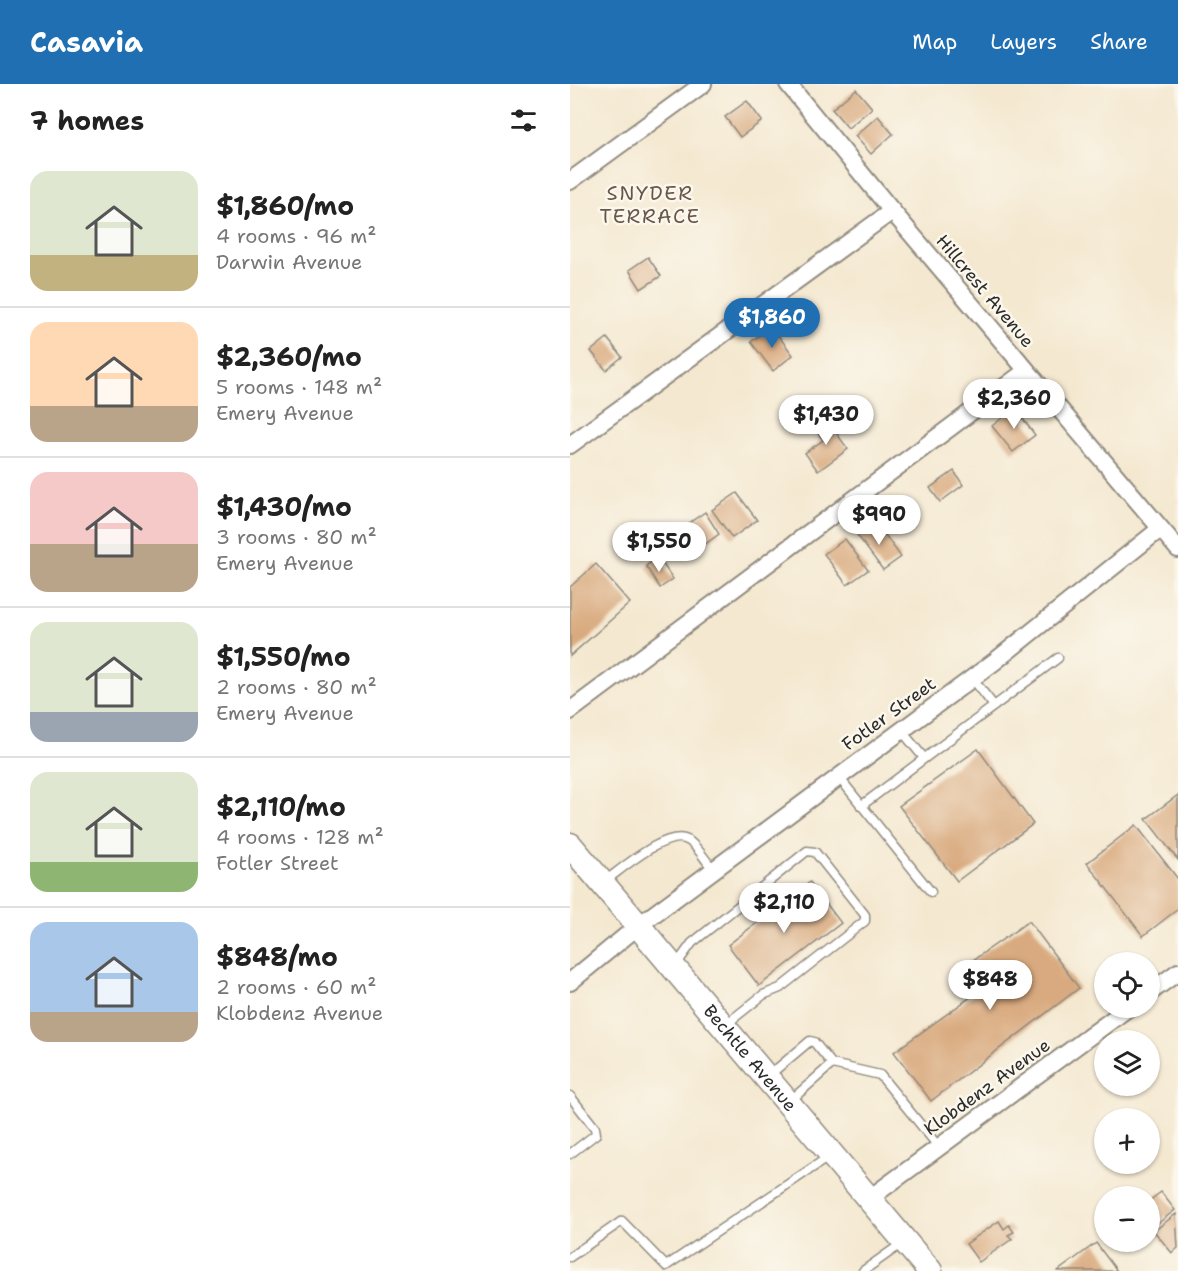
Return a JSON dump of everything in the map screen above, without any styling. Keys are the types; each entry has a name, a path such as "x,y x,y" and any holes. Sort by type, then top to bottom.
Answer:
{"main road":[{"name":"Bechtle Avenue","path":"570,845 930,1271"}],"street":[{"path":"570,181 703,84"},
{"name":"Hillcrest Avenue","path":"788,84 1026,371 1178,549"},
{"path":"570,445 892,211"},
{"path":"570,711 1026,371"},
{"name":"Fotler Street","path":"570,982 713,869 972,678 1160,529"},
{"path":"1160,985 1178,972"},
{"name":"Klobdenz Avenue","path":"870,1198 1114,1018"}],"lane":[{"path":"861,806 1058,658"},
{"path":"972,678 994,706"},
{"path":"901,729 924,758"},
{"path":"837,776 931,892"},
{"path":"602,883 661,842 673,837 690,842 713,869"},
{"path":"674,968 692,943 807,850 815,852 865,915 866,921 780,988 763,995 724,1027"},
{"path":"767,1077 810,1041 814,1042 832,1064 880,1075 938,1146"},
{"path":"789,1102 832,1064"},
{"path":"570,1096 595,1128 596,1134 570,1154"},
{"path":"570,1257 622,1221 668,1268 693,1246 833,1155"},
{"path":"863,1271 904,1242"}],"building":[{"path":"856,89 872,108 848,128 832,109"},
{"path":"747,101 762,121 740,137 725,117"},
{"path":"878,116 893,134 871,154 855,136"},
{"path":"648,257 661,276 641,289 629,270"},
{"path":"771,326 793,355 773,371 751,342"},
{"path":"607,338 622,357 606,370 591,351"},
{"path":"1015,408 1035,435 1013,452 992,426"},
{"path":"826,419 848,449 818,471 805,453 823,440 814,428"},
{"path":"954,471 963,485 940,502 930,488"},
{"path":"737,493 757,520 732,538 712,510"},
{"path":"705,512 719,534 704,545 689,523"},
{"path":"875,521 901,557 883,570 857,535"},
{"path":"845,539 868,570 847,585 824,554"},
{"path":"658,557 673,579 660,588 646,566"},
{"path":"596,564 630,603 570,656 570,587"},
{"path":"978,749 1033,824 957,881 899,806"},
{"path":"1178,795 1178,860 1146,819"},
{"path":"1136,825 1178,879 1178,909 1143,936 1087,863"},
{"path":"810,882 841,923 759,986 728,945"},
{"path":"1029,921 1079,988 931,1101 894,1052 986,986 969,963"},
{"path":"1160,1193 1175,1210 1160,1222"},
{"path":"1176,1214 1178,1248 1172,1253 1160,1238 1160,1226"},
{"path":"999,1221 1004,1229 1009,1225 1014,1232 1008,1235 1012,1239 979,1262 966,1244"},
{"path":"1094,1244 1094,1252 1103,1252 1117,1271 1058,1271"}],"district":[{"name":"SNYDER TERRACE","path":"650,204"}]}
